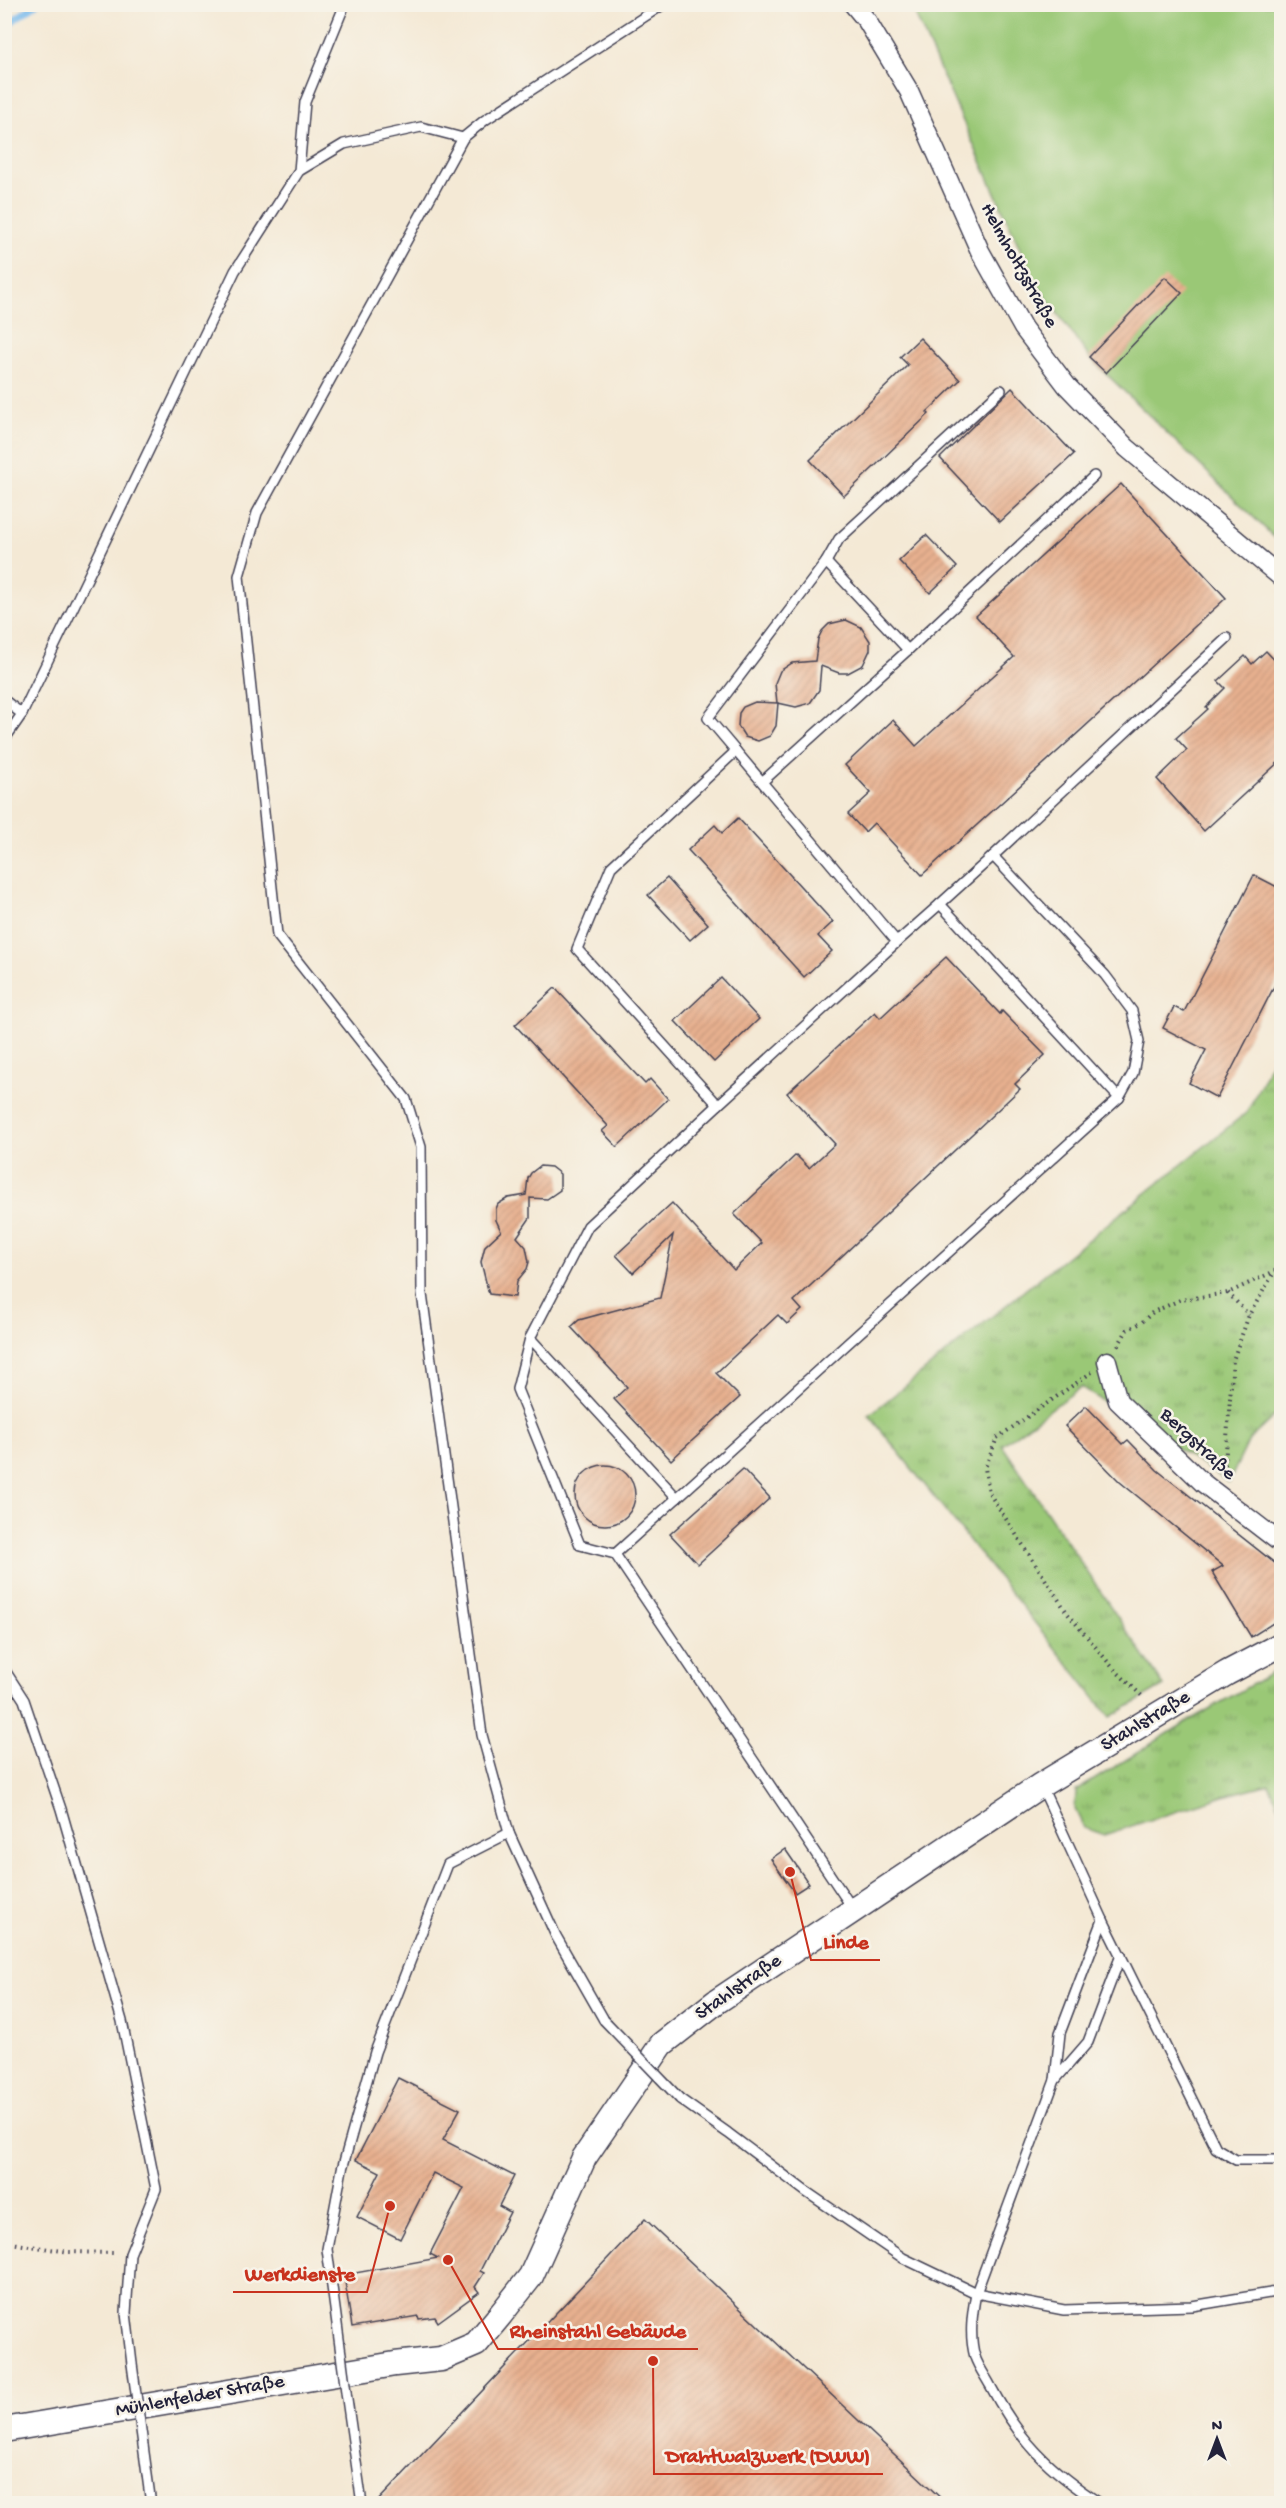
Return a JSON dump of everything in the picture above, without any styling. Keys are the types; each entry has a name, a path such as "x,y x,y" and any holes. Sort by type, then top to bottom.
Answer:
{"street":[{"name":"Helmholtzstraße","path":"853,4 867,21 909,91 980,252 1023,328 1067,386 1127,448 1281,578"},
{"name":"Bergstraße","path":"1107,1360 1118,1401 1203,1483 1281,1544"},
{"name":"Stahlstraße","path":"395,2364 441,2359 476,2344 531,2276 584,2158 663,2044 717,2002 853,1908 1041,1785 1281,1644"},
{"name":"Mühlenfelder Straße","path":"4,2430 395,2364"}],"lane":[{"path":"299,171 305,102 345,4"},
{"path":"664,4 485,120 463,138 257,513 239,576 277,935 406,1099 421,1147 423,1305 482,1734 509,1833 556,1936 604,2020 680,2099 805,2191 903,2258 976,2293 1064,2310 1192,2306 1281,2290"},
{"path":"4,740 22,714 235,271 299,171 344,144 421,127 463,138"},
{"path":"897,942 708,718 826,562 839,539 1001,390"},
{"path":"762,782 908,650 1094,476"},
{"path":"826,562 908,650"},
{"path":"853,1908 615,1554 580,1545 517,1389 530,1338 588,1226 993,856 1227,638"},
{"path":"4,700 22,714"},
{"path":"718,1106 577,949 611,867 736,751"},
{"path":"615,1554 1119,1098 1133,1073 1138,1041 1132,1011 1105,975 993,856"},
{"path":"940,904 1119,1098"},
{"path":"530,1338 677,1498"},
{"path":"4,1669 24,1700 61,1809 122,2021 156,2188 130,2254 126,2313 152,2504"},
{"path":"1041,1785 1103,1920 1216,2148 1236,2160 1281,2158"},
{"path":"362,2504 327,2249 342,2169 375,2052 448,1864 509,1833"},
{"path":"1101,2504 1047,2466 1004,2413 975,2356 971,2319 976,2293 1055,2080 1060,2033 1103,1920"},
{"path":"1055,2080 1088,2042 1120,1955"}],"path":[{"path":"1203,1483 1223,1484 1233,1360 1248,1315 1281,1259"},
{"path":"1154,1717 1146,1699 1113,1668 1062,1605 989,1493 985,1468 997,1438 1107,1360 1127,1330 1141,1323 1153,1312 1180,1300 1228,1293 1275,1271"},
{"path":"1228,1293 1248,1315"},
{"path":"4,2242 69,2252 130,2254"}],"green space":[{"path":"911,5 1281,5 1281,544 1089,357 1035,282"},
{"path":"1281,1043 1281,1410 1249,1440 1229,1482 1081,1387 1002,1445 1164,1686 1110,1717 869,1415 1247,1112"},
{"path":"1281,1668 1281,1811 1269,1784 1227,1795 1104,1835 1084,1828 1075,1809 1076,1791 1188,1721"}],"building":[{"path":"1165,277 1182,293 1106,373 1089,357"},
{"path":"920,338 960,380 927,412 929,414 844,496 810,460 908,365 900,357"},
{"path":"1012,388 1074,454 1000,522 940,458"},
{"path":"1121,484 1226,598 922,875 874,823 865,832 848,814 871,793 845,765 893,720 916,746 1014,657 976,616"},
{"path":"926,535 957,567 930,593 899,561"},
{"path":"846,620 861,627 870,641 870,650 863,665 848,673 839,673 821,666 819,690 810,703 796,707 778,703 776,726 770,736 758,741 745,737 738,726 739,713 743,707 755,702 777,703 775,683 780,671 792,663 815,661 818,639 822,631 829,624"},
{"path":"1266,651 1281,667 1281,760 1204,831 1157,779 1187,750 1176,738 1208,709 1206,707 1225,688 1218,681 1245,656 1252,664"},
{"path":"738,818 833,922 818,936 832,951 804,977 688,850 715,825 722,833"},
{"path":"1254,875 1281,889 1281,973 1217,1098 1189,1083 1206,1050 1163,1028 1174,1007 1184,1012"},
{"path":"667,878 708,924 690,940 648,895"},
{"path":"946,957 1000,1014 1002,1011 1045,1055 1015,1084 1020,1089 794,1301 802,1310 787,1324 778,1315 716,1373 740,1397 671,1460 614,1399 627,1387 571,1327 579,1320 660,1298 673,1235 633,1273 616,1255 672,1203 734,1270 762,1243 734,1214 796,1155 809,1168 835,1144 787,1093 875,1012 880,1018"},
{"path":"721,978 759,1019 714,1062 675,1021"},
{"path":"555,988 645,1084 650,1079 668,1099 617,1147 602,1131 608,1126 515,1025"},
{"path":"540,1166 551,1167 560,1174 560,1190 547,1199 530,1198 530,1218 517,1237 526,1247 529,1262 527,1269 517,1281 515,1297 489,1294 481,1262 485,1246 501,1231 496,1220 496,1209 498,1204 508,1198 526,1195 528,1178"},
{"path":"1086,1406 1123,1444 1128,1440 1157,1470 1281,1568 1281,1618 1251,1637 1212,1572 1223,1566 1120,1482 1065,1426"},
{"path":"605,1465 622,1470 630,1478 635,1495 630,1512 622,1520 605,1525 588,1520 580,1512 575,1495 580,1478 588,1470"},
{"path":"743,1469 770,1498 698,1564 670,1534"},
{"path":"785,1849 809,1884 795,1893 771,1859"},
{"path":"398,2078 460,2109 443,2140 514,2176 499,2206 510,2212 480,2271 484,2273 475,2287 479,2292 438,2322 435,2317 419,2319 418,2316 352,2327 344,2275 438,2258 430,2254 464,2188 433,2173 400,2239 357,2217 380,2172 356,2160"},
{"path":"645,2219 947,2504 375,2504"}],"waterway":[{"path":"4,27 36,4"}],"place":[{"name":"Linde","path":"790,1872"},
{"name":"Werkdienste","path":"390,2206"},
{"name":"Rheinstahl Gebäude","path":"448,2260"},
{"name":"Drahtwalzwerk (DWW)","path":"653,2361"}]}
